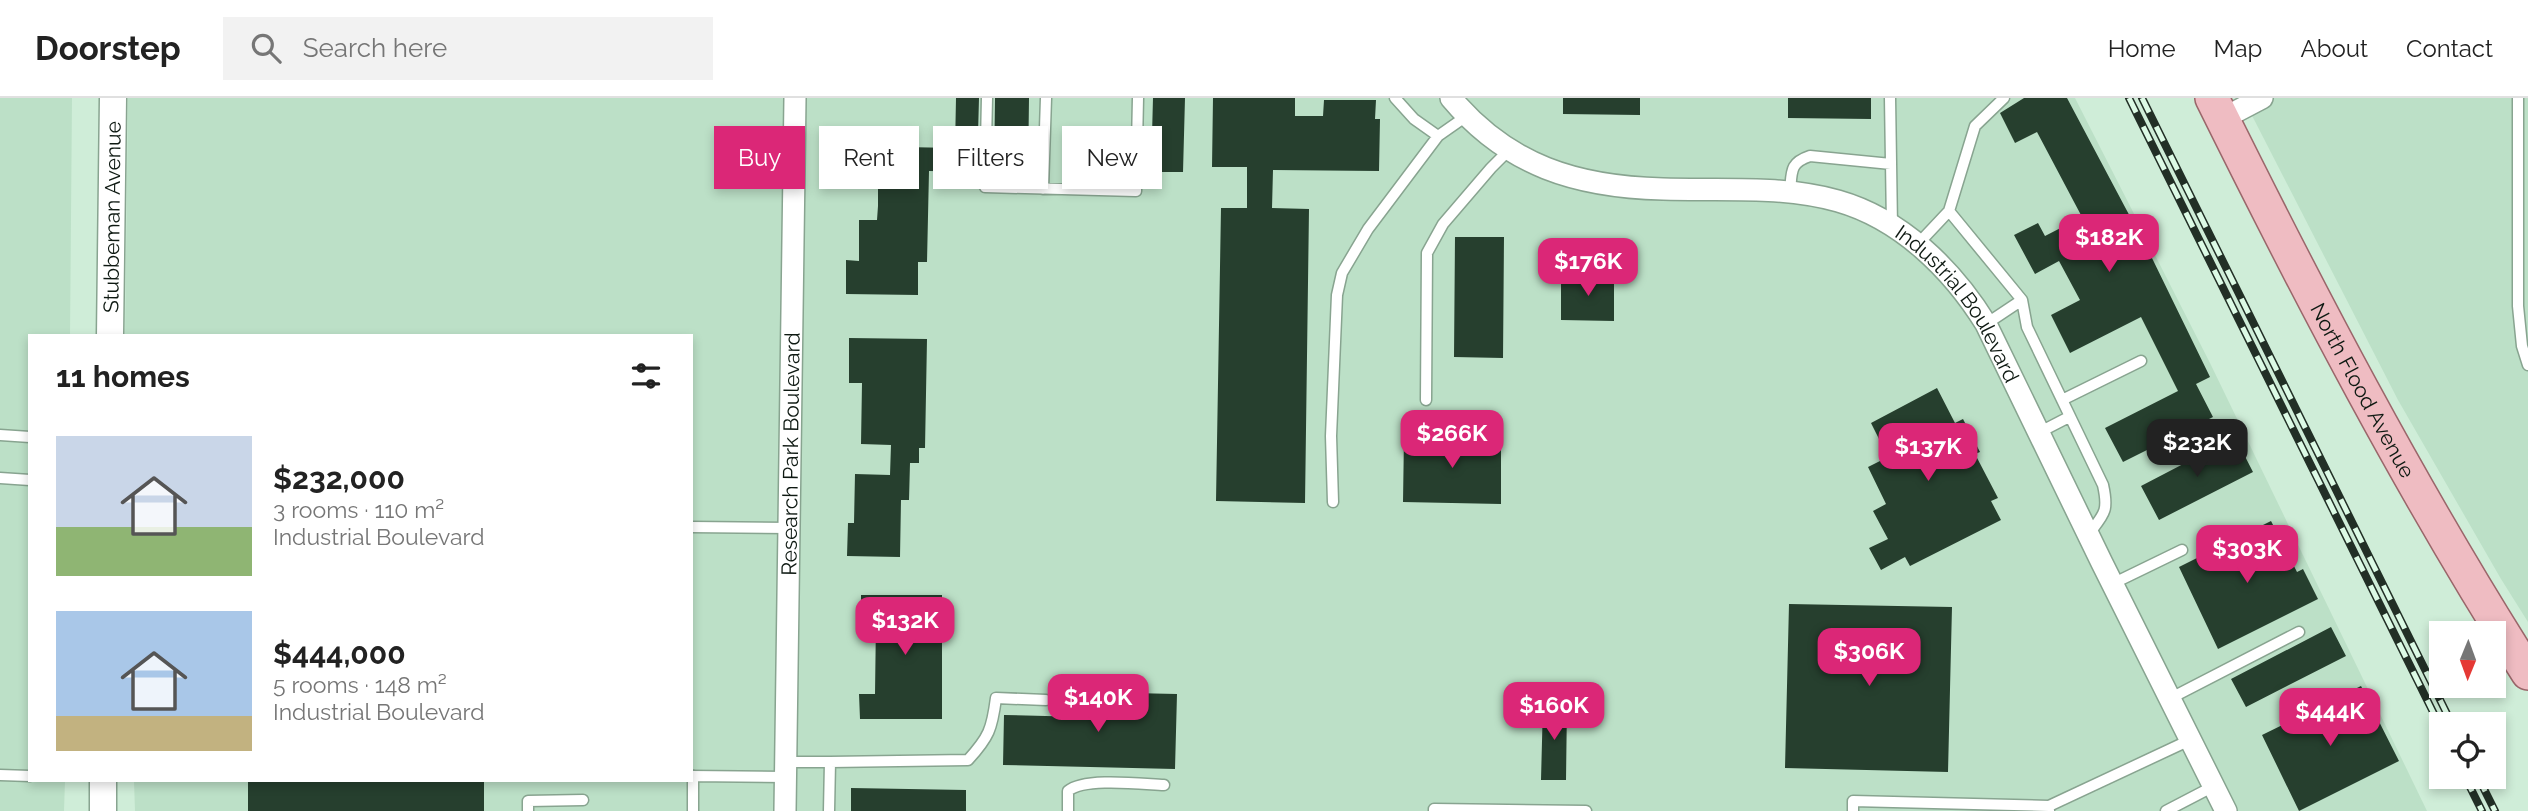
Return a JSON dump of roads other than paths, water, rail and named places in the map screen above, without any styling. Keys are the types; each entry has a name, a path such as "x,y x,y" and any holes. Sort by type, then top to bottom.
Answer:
{"main road":[{"name":"North Flood Avenue","path":"2217,108 2301,275 2411,481 2528,673"}],"street":[{"name":"Stubbeman Avenue","path":"110,334 113,98"},
{"name":"Research Park Boulevard","path":"785,811 794,98"},
{"name":"Industrial Boulevard","path":"1451,98 1509,150 1552,172 1591,183 1644,188 1790,192 1841,202 1892,226 1917,245 1962,288 1986,324 2226,811"},
{"path":"2217,108 2262,98"},
{"path":"103,782 103,811"}],"lane":[{"path":"986,126 987,98"},
{"path":"1045,126 1046,98"},
{"path":"1044,189 1136,191 1138,98"},
{"path":"1395,98 1414,119 1438,136"},
{"path":"1890,98 1892,226"},
{"path":"1917,245 1949,211 1975,126 2004,98"},
{"path":"2518,98 2518,306 2522,346 2528,365"},
{"path":"1333,502 1331,436 1337,296 1342,273 1367,229 1438,136 1468,115"},
{"path":"1426,400 1427,253 1443,224 1509,150"},
{"path":"1790,192 1792,169 1798,160 1810,156 1891,164"},
{"path":"1949,211 2022,300 2027,327 2103,485 2107,503 2103,515 2088,535"},
{"path":"1986,324 2022,300"},
{"path":"2518,306 2528,319"},
{"path":"2062,400 2141,361"},
{"path":"2040,432 2069,417"},
{"path":"0,435 28,437"},
{"path":"0,478 28,480"},
{"path":"693,527 789,528"},
{"path":"2112,583 2182,550"},
{"path":"2169,699 2299,632"},
{"path":"693,776 785,770 830,762 968,760 992,728 996,698 1046,700"},
{"path":"1853,811 1853,802 2049,808 2190,740"},
{"path":"829,811 830,762"},
{"path":"0,775 28,776"},
{"path":"692,782 693,811"},
{"path":"1068,811 1068,791 1073,786 1164,785"},
{"path":"2166,811 2214,786"},
{"path":"528,811 528,801 583,800"},
{"path":"1434,811 1586,811"}],"railway":[{"path":"2129,98 2433,712"},
{"path":"2142,98 2446,712"},
{"path":"2471,789 2482,811"},
{"path":"2484,789 2495,811"}]}
